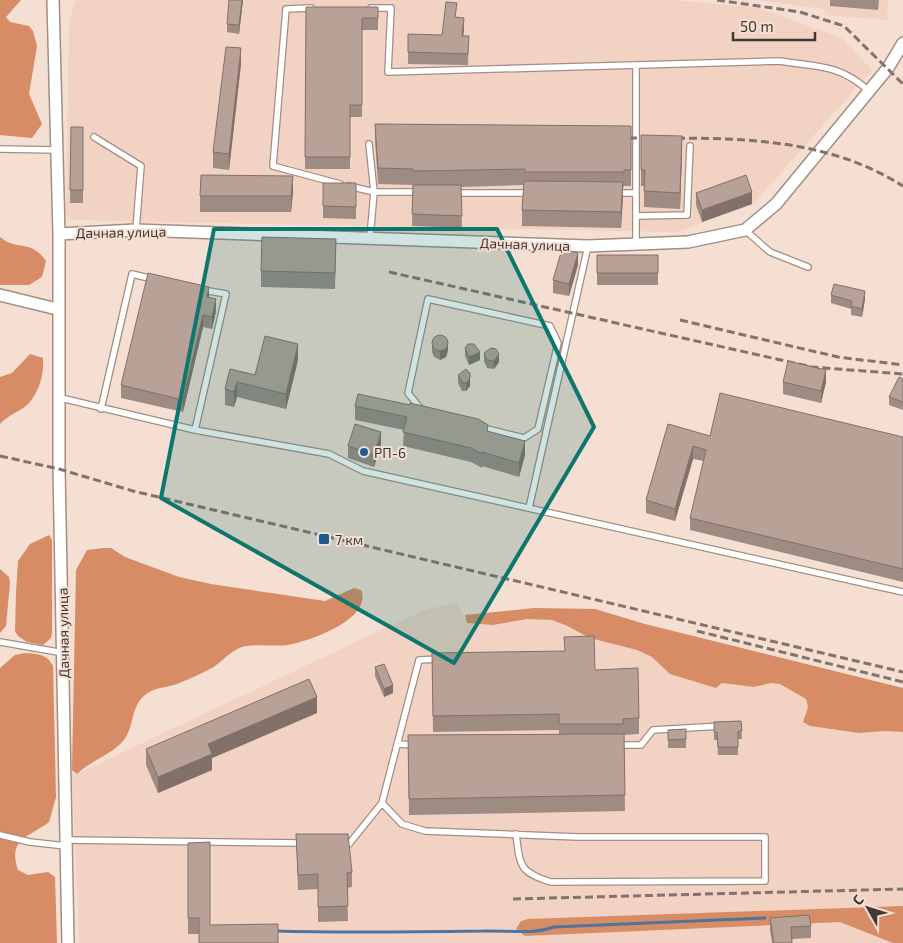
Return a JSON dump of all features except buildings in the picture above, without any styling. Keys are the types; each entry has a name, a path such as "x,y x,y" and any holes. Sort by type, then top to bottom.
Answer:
{"street":[{"name":"Дачная улица","path":"53,0 59,234 57,309 60,398 59,469 64,653 68,943"},
{"name":"Дачная улица","path":"59,234 136,230 588,246 688,242 745,230 776,204 870,91 902,49"},
{"path":"0,295 57,309"}],"lane":[{"path":"315,8 286,9 273,166 374,192 422,192"},
{"path":"362,8 391,8 388,72 636,67 779,61 838,69 853,76 870,91"},
{"path":"636,67 636,244"},
{"path":"94,137 141,166 136,230"},
{"path":"369,144 374,192 370,238"},
{"path":"636,216 687,215 690,146"},
{"path":"0,149 57,150"},
{"path":"452,192 539,193"},
{"path":"607,193 636,193"},
{"path":"745,230 770,252 808,267"},
{"path":"530,508 588,246"},
{"path":"101,410 132,274 160,280"},
{"path":"196,430 226,294 198,288"},
{"path":"428,299 550,326 558,343 538,429 524,438 426,414 408,393 428,299"},
{"path":"60,398 101,410 196,430 329,454 363,471 903,592"},
{"path":"0,642 64,653"},
{"path":"349,844 382,803 419,660 449,659"},
{"path":"612,745 641,745 653,730 730,725"},
{"path":"397,744 418,745"},
{"path":"382,803 402,824 425,831 765,837 765,881 551,882 530,876 519,860 516,834"},
{"path":"0,835 30,842 66,843 309,843"},
{"path":"339,844 358,844"}],"highlighted area":[{"path":"214,229 497,229 594,427 454,663 161,498"}],"shaded area":[{"path":"0,0 21,0 6,17 10,22 29,26 33,31 37,46 29,94 42,124 32,138 0,135"},
{"path":"76,0 674,0 758,8 842,38 872,70 753,204 676,232 71,220 66,215 69,21"},
{"path":"756,0 888,0 887,20 825,15 824,9"},
{"path":"0,237 12,244 29,247 40,254 46,261 42,277 29,285 0,285"},
{"path":"30,354 43,358 43,370 39,387 26,406 0,424 0,377 12,373"},
{"path":"49,535 52,540 52,632 51,638 43,645 27,642 18,636 15,631 16,593 18,561 30,544"},
{"path":"111,548 125,557 179,577 211,584 325,601 354,588 361,590 362,601 358,610 349,619 337,627 310,639 288,645 242,647 233,651 204,672 177,684 149,692 137,705 129,730 123,741 77,774 72,770 76,570 87,550"},
{"path":"0,569 9,577 10,583 6,626 0,633"},
{"path":"457,602 467,623 493,625 527,619 552,620 574,631 637,650 652,657 670,674 716,688 722,683 754,687 771,683 780,684 806,699 808,707 804,714 810,726 859,733 903,732 903,943 79,943 72,770 77,774 383,629 428,609"},
{"path":"534,608 595,609 645,624 903,688 903,732 859,733 810,726 803,722 808,707 806,699 780,684 771,683 754,687 722,683 716,688 670,674 652,657 637,650 590,638 552,620 527,619 493,625 467,623 465,615"},
{"path":"25,653 38,654 45,657 53,666 56,797 49,822 22,840 18,845 15,859 18,870 28,875 48,872 55,877 57,943 0,943 0,668 15,655"},
{"path":"903,906 903,943 893,943 840,922 525,936 516,929 521,921 528,919"}],"waterway":[{"path":"275,931 528,932 554,927 765,918"}],"railway":[{"path":"717,0 800,12 844,26 903,84"},
{"path":"617,138 728,139 800,147 836,155 870,168 903,186"},
{"path":"389,272 812,367 903,374"},
{"path":"680,320 838,357 903,365"},
{"path":"0,456 59,469 133,491 903,672"},
{"path":"697,631 903,682"},
{"path":"513,899 903,889"}],"place":[{"name":"РП-6","path":"364,452"},
{"name":"7 км","path":"324,539"}]}
